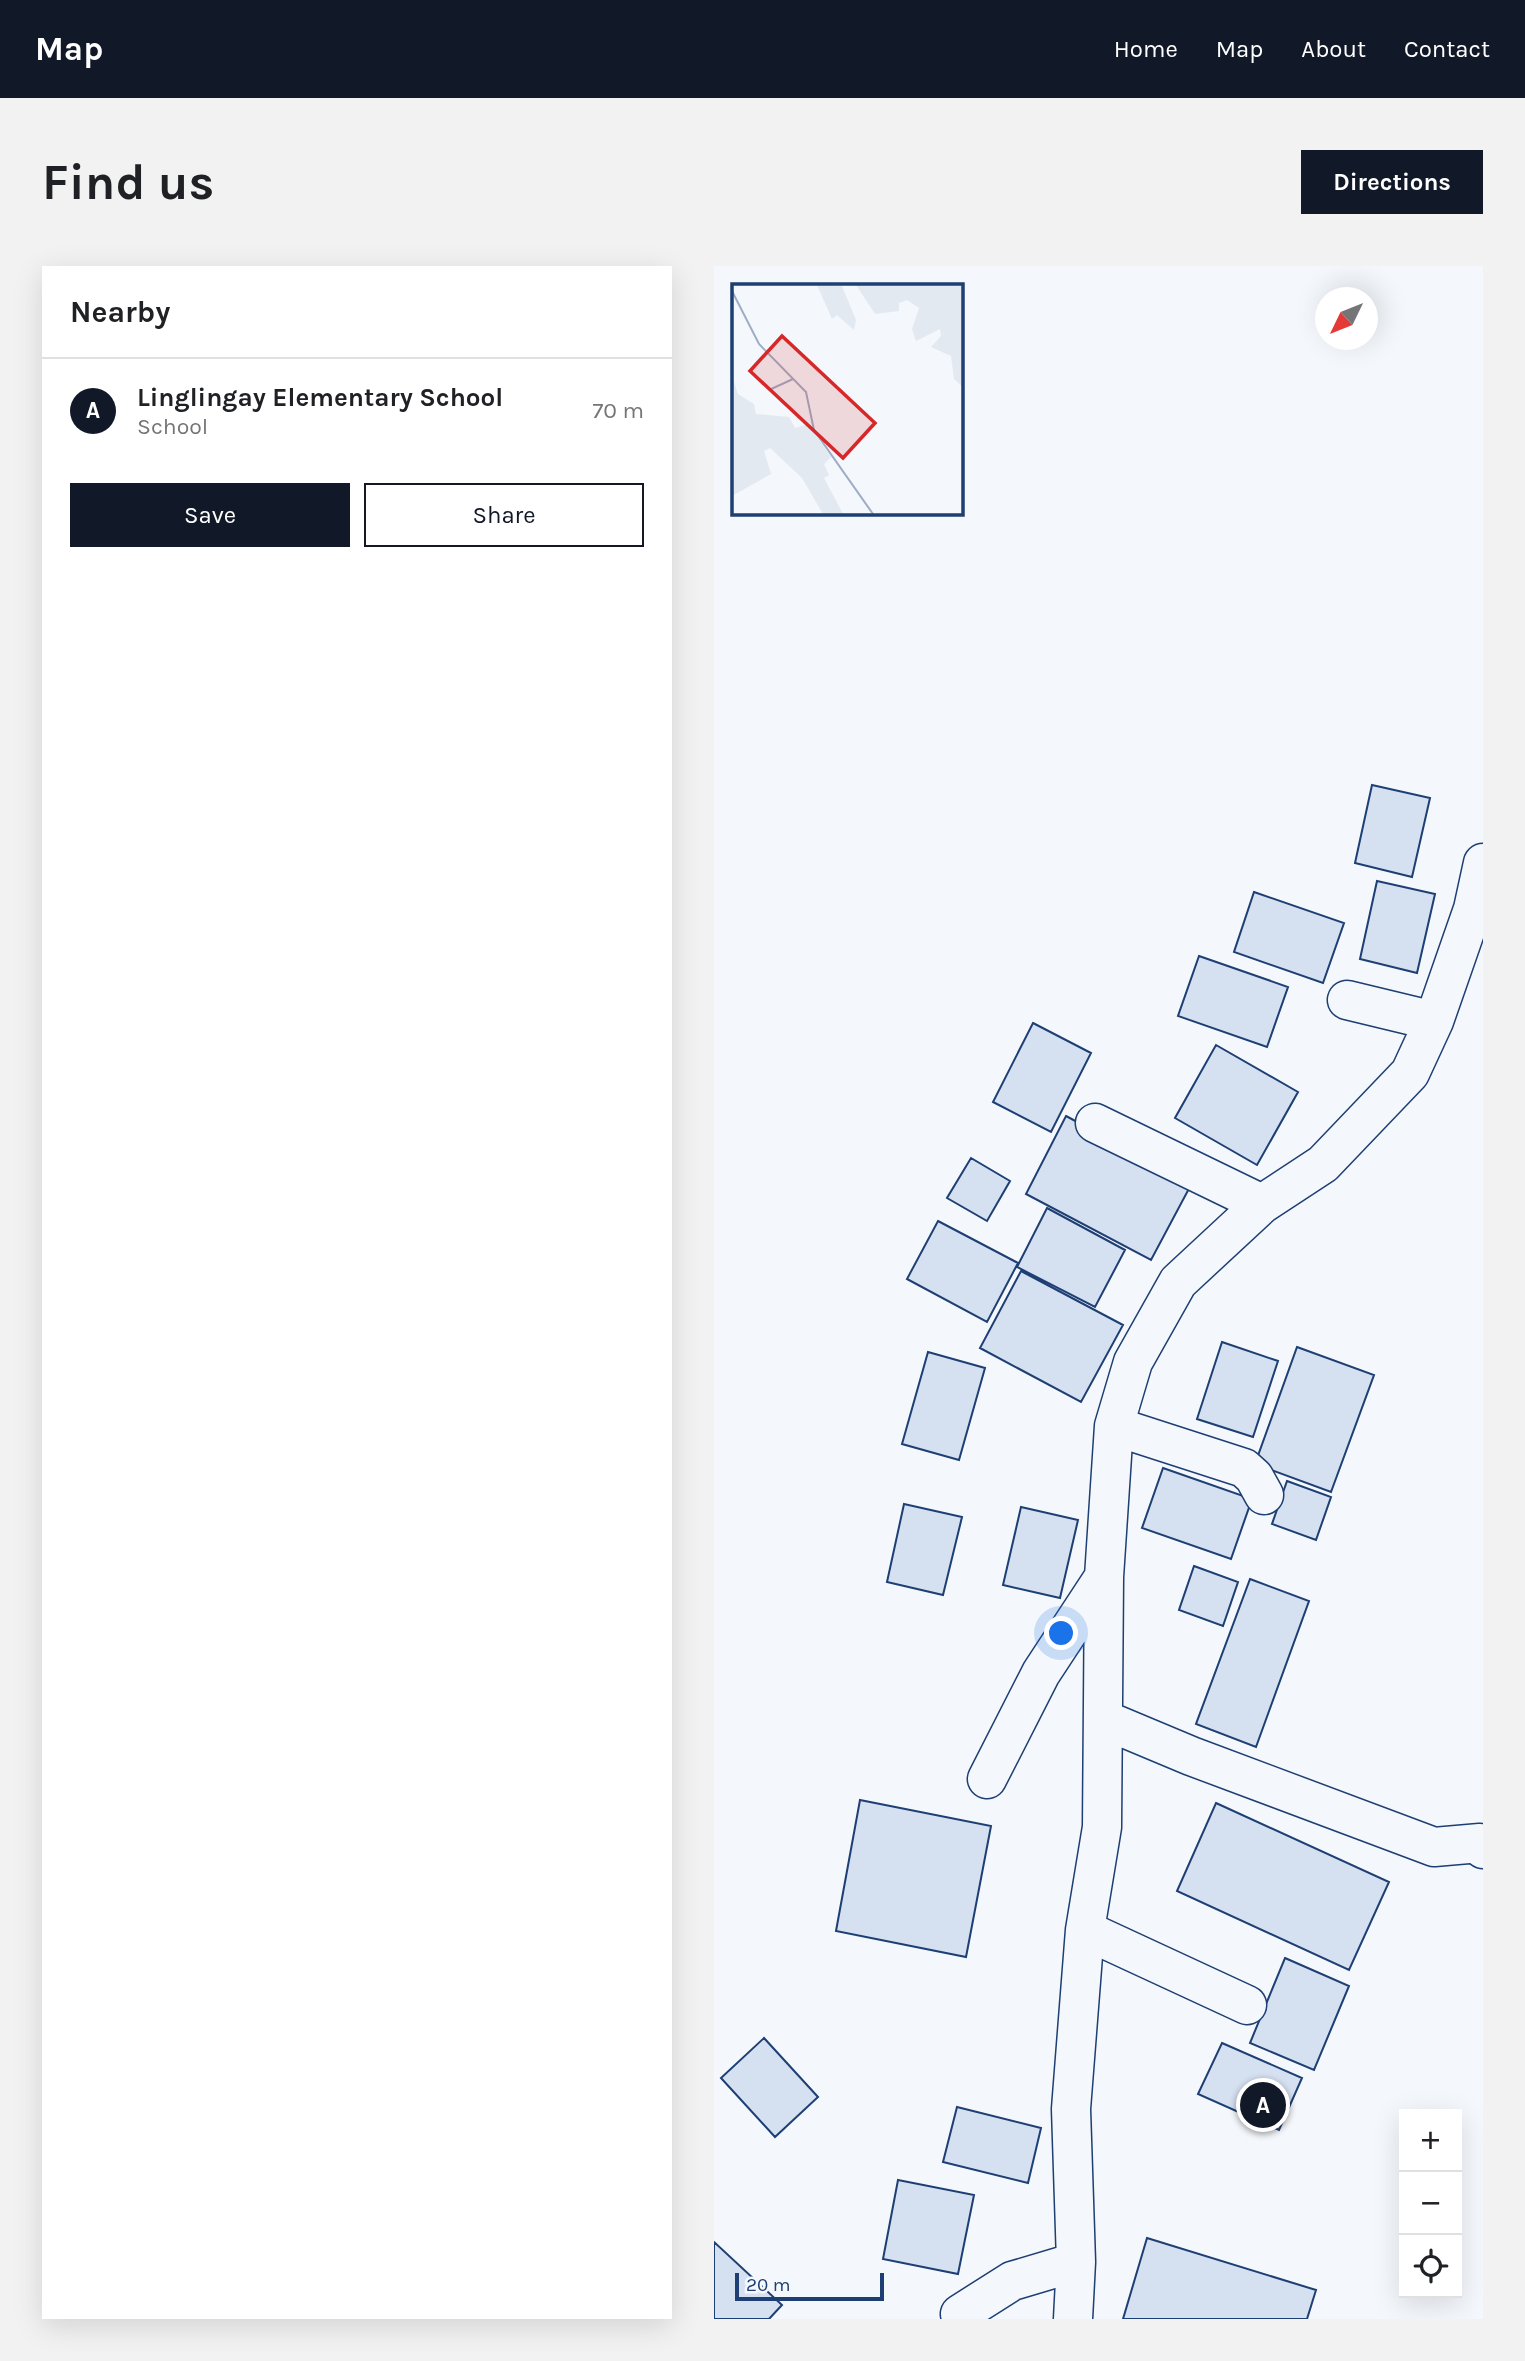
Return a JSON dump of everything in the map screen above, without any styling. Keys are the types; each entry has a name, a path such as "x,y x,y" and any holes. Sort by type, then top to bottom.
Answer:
{"street":[{"path":"1073,2319 1076,2262 1071,2109 1085,1930 1102,1827 1105,1720 1104,1577 1114,1426 1133,1362 1178,1282 1262,1204 1324,1164 1410,1073 1434,1021 1473,909 1483,863"},
{"path":"1347,1000 1434,1021"},
{"path":"1096,1123 1262,1204"},
{"path":"1114,1426 1244,1468 1254,1477 1264,1495"},
{"path":"986,1780 1041,1672 1104,1577"},
{"path":"1105,1720 1191,1756 1434,1847 1480,1843 1483,1849"},
{"path":"1085,1930 1247,2005"},
{"path":"960,2314 1012,2281 1076,2262"}],"building":[{"path":"1372,785 1430,798 1412,877 1355,863"},
{"path":"1377,881 1435,894 1417,973 1360,959"},
{"path":"1254,892 1344,923 1323,983 1234,952"},
{"path":"1199,956 1288,987 1267,1047 1178,1016"},
{"path":"1033,1023 1091,1053 1051,1132 993,1102"},
{"path":"1216,1045 1298,1092 1257,1165 1175,1118"},
{"path":"1066,1116 1192,1183 1151,1260 1026,1194"},
{"path":"971,1158 1010,1181 987,1221 947,1198"},
{"path":"1047,1208 1125,1250 1095,1307 1017,1267"},
{"path":"938,1221 1018,1263 987,1322 907,1279"},
{"path":"1021,1271 1123,1325 1081,1402 980,1348"},
{"path":"1222,1342 1278,1361 1253,1437 1197,1419"},
{"path":"1297,1347 1374,1375 1331,1492 1255,1464"},
{"path":"928,1352 985,1368 959,1460 902,1444"},
{"path":"1163,1468 1252,1499 1231,1559 1142,1528"},
{"path":"1287,1481 1331,1497 1316,1540 1272,1524"},
{"path":"904,1504 962,1517 943,1595 887,1582"},
{"path":"1021,1507 1078,1520 1060,1598 1003,1585"},
{"path":"1194,1566 1238,1582 1223,1626 1179,1610"},
{"path":"1250,1579 1309,1601 1256,1747 1196,1724"},
{"path":"860,1800 991,1826 966,1957 836,1931"},
{"path":"1216,1803 1389,1882 1349,1970 1177,1891"},
{"path":"1285,1958 1349,1986 1314,2070 1250,2043"},
{"path":"764,2038 818,2097 775,2137 721,2078"},
{"path":"1222,2043 1302,2078 1279,2130 1198,2094"},
{"path":"957,2107 1041,2128 1028,2183 943,2162"},
{"path":"898,2180 974,2195 958,2274 883,2259"},
{"path":"1147,2238 1316,2290 1307,2319 1123,2319"},
{"path":"714,2242 782,2305 769,2319 714,2319"}],"place":[{"name":"Linglingay Elementary School","path":"1263,2105"}]}
